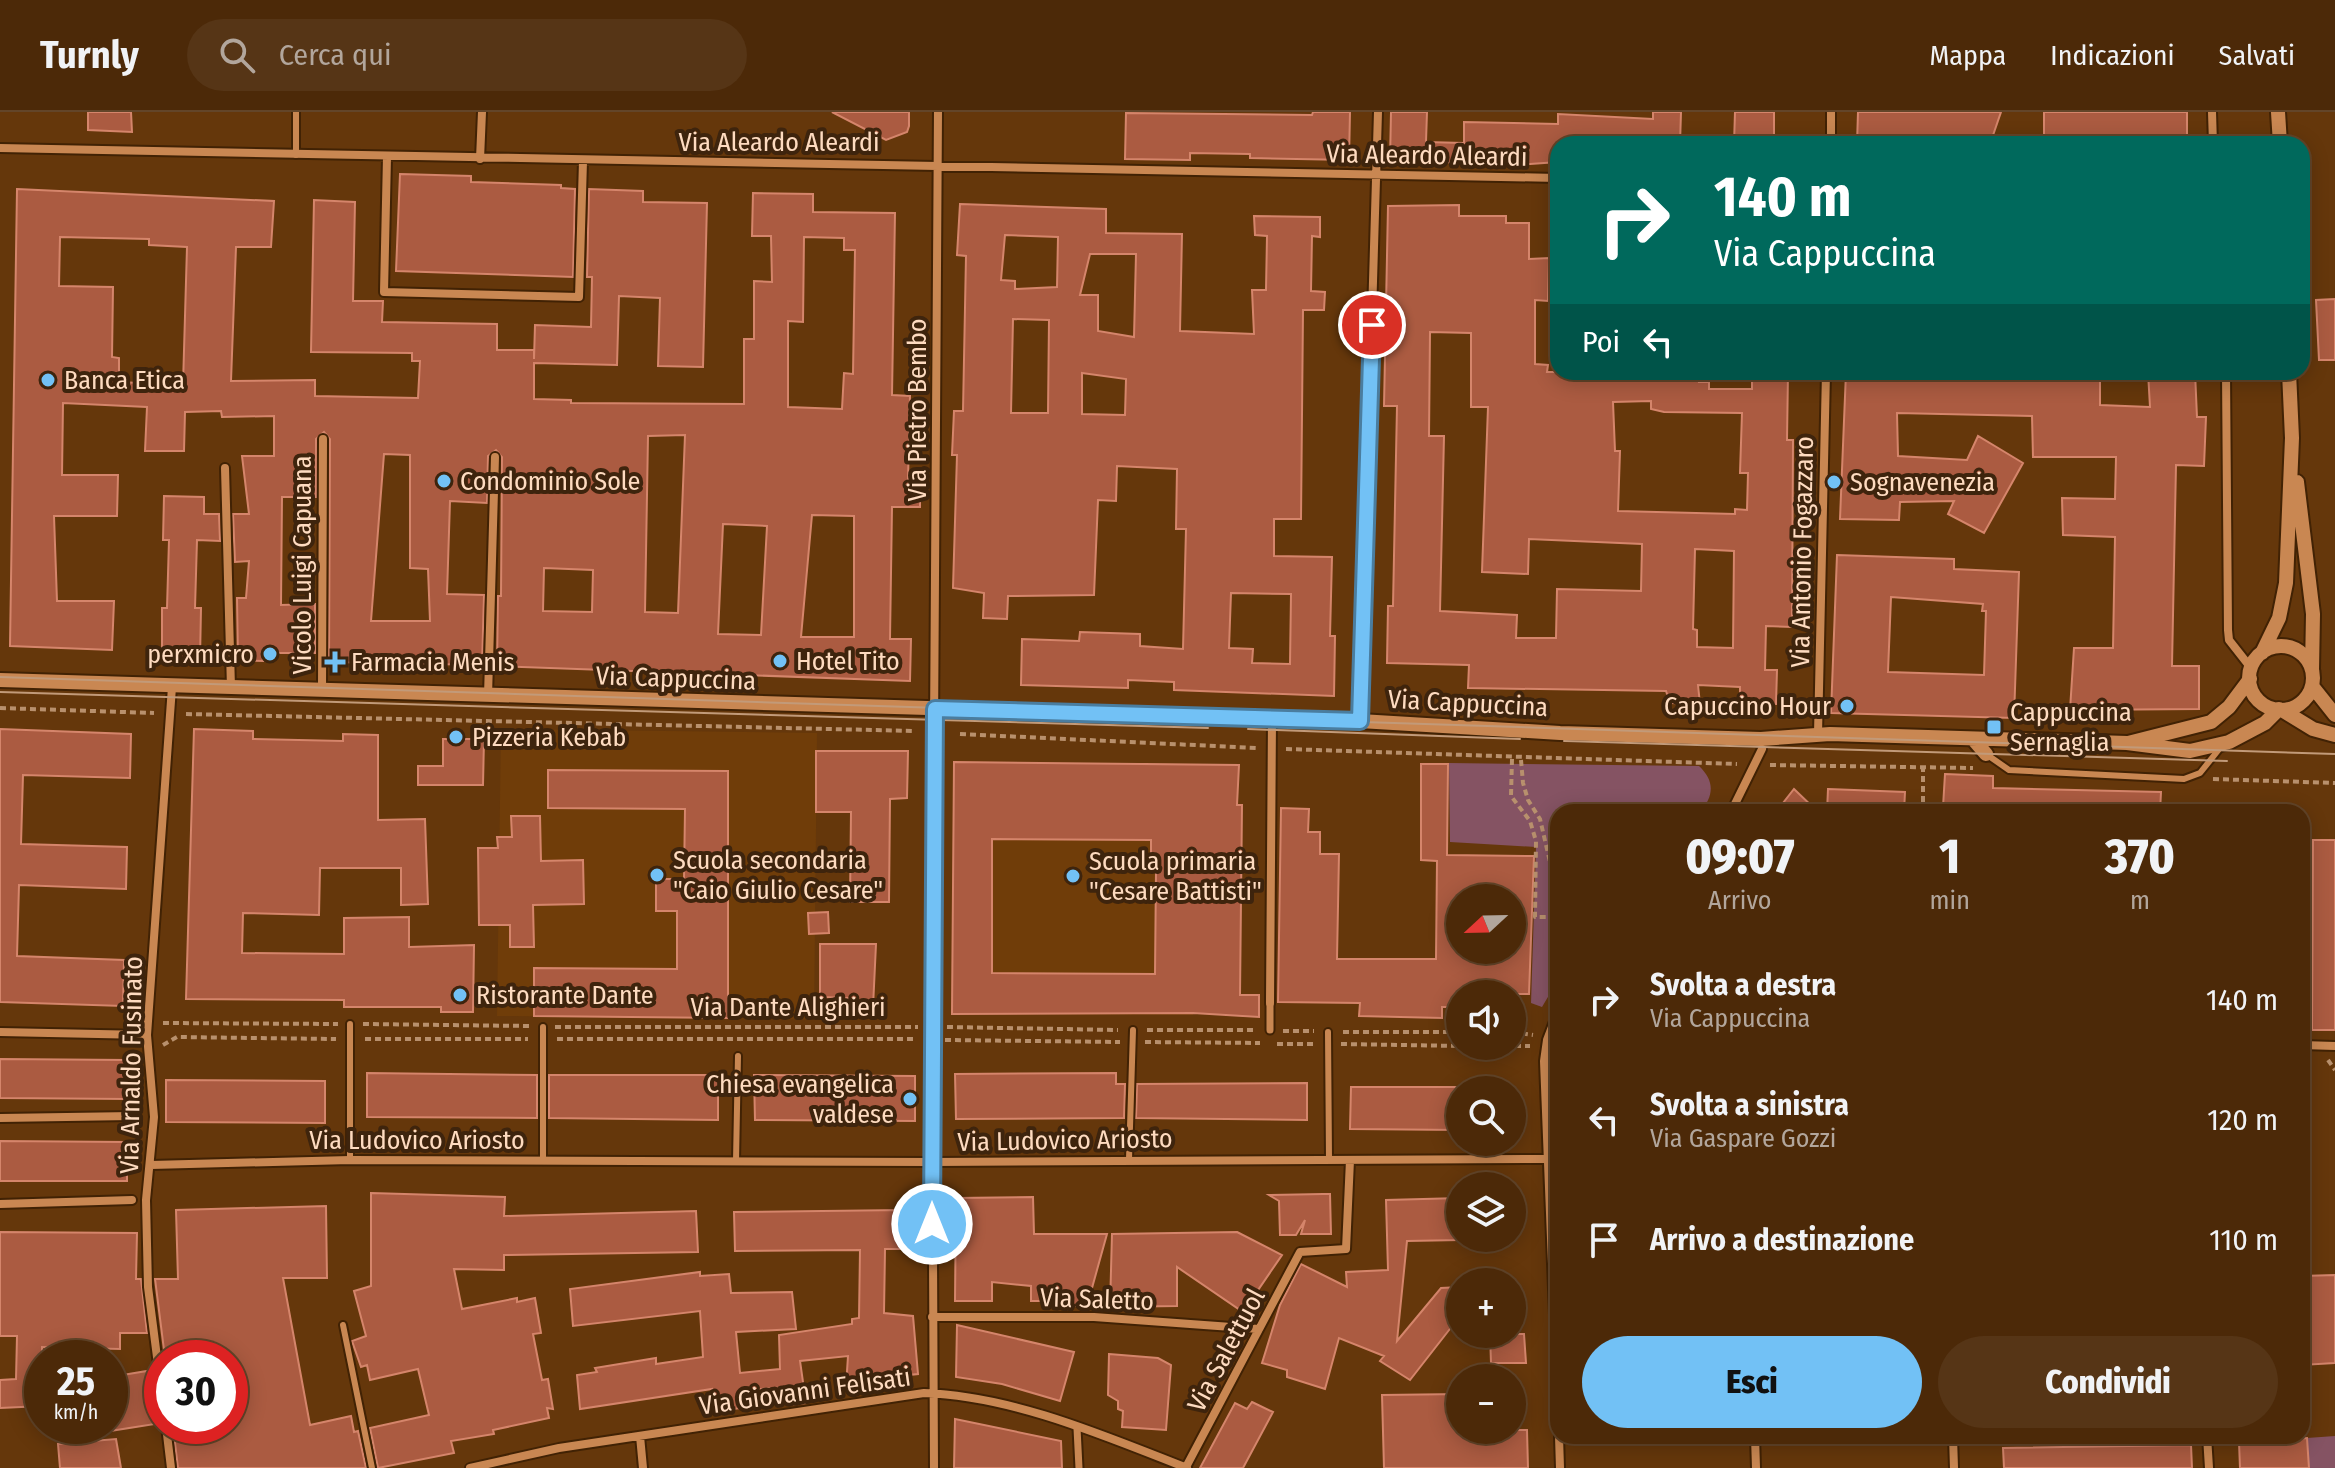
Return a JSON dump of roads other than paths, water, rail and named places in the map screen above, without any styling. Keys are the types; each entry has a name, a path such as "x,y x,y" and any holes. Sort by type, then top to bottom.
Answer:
{"street":[{"path":"480,159 482,112"},
{"name":"Via Pietro Bembo","path":"934,1468 932,1027 938,112"},
{"path":"1360,721 1378,112"},
{"path":"1831,112 1831,136"},
{"path":"2212,112 2213,136"},
{"path":"2278,112 2280,136"},
{"name":"Via Aleardo Aleardi","path":"0,148 1550,178"},
{"path":"387,157 384,292 579,297 583,161"},
{"name":"Via Antonio Fogazzaro","path":"1818,734 1826,380"},
{"path":"2226,380 2229,640 2250,674 2261,702 2313,729 2335,735"},
{"path":"2280,710 2303,702 2312,686 2313,614 2292,438 2289,380"},
{"path":"2250,674 2275,628 2285,596 2292,438"},
{"name":"Vicolo Luigi Capuana","path":"322,691 323,439"},
{"path":"488,697 495,457"},
{"path":"225,468 231,689"},
{"path":"2262,653 2279,646 2291,647 2302,654 2312,669"},
{"name":"Via Cappuccina","path":"2127,743 2211,722 2229,707 2250,674"},
{"name":"Via Cappuccina","path":"0,680 1360,721 1560,733 1783,739 1818,734 2127,743 2200,751 2229,742 2265,723 2280,710"},
{"path":"2312,686 2335,715"},
{"name":"Via Arnaldo Fusinato","path":"155,1340 148,1287 146,1200 154,1117 151,1052 147,1035 176,713 172,687"},
{"path":"1270,1030 1272,719"},
{"path":"1735,804 1762,749 1783,739"},
{"path":"1973,739 1986,754"},
{"path":"0,1032 147,1035"},
{"path":"1550,1032 1544,1061 1550,1201"},
{"path":"2310,1045 2335,1046"},
{"path":"0,1118 133,1116"},
{"name":"Via Ludovico Ariosto","path":"151,1165 543,1159 932,1162 1548,1159"},
{"name":"Via Salettuol","path":"1186,1468 1300,1252 1346,1249 1350,1160"},
{"path":"0,1204 132,1200"},
{"name":"Via Saletto","path":"932,1317 1094,1317 1259,1329"},
{"name":"Via Giovanni Felisati","path":"470,1468 559,1448 902,1395 933,1394 975,1399 1077,1428 1186,1468"},
{"path":"1077,1428 1079,1468"},
{"path":"640,1436 643,1468"},
{"path":"168,1444 171,1468"},
{"path":"1559,1444 1560,1468"},
{"path":"1755,1444 1756,1468"},
{"path":"1953,1444 1954,1468"},
{"path":"2208,1444 2209,1468"}],"lane":[{"path":"296,112 296,155"},
{"path":"1986,754 2009,770 2184,779 2200,773 2229,742"},
{"path":"350,1024 350,1160"},
{"path":"543,1027 543,1159"},
{"path":"1129,1159 1133,1030"},
{"path":"1328,1032 1329,1159"},
{"path":"736,1161 738,1056"},
{"path":"343,1325 372,1468"}],"tram line":[{"path":"0,677 2335,754"},
{"path":"0,692 1208,728"},
{"path":"1248,729 1520,739"},
{"path":"1564,741 2227,761"}],"place":[{"name":"Banca Etica","path":"48,380"},
{"name":"Condominio Sole","path":"444,481"},
{"name":"Sognavenezia","path":"1834,482"},
{"name":"perxmicro","path":"270,654"},
{"name":"Hotel Tito","path":"780,661"},
{"name":"Farmacia Menis","path":"335,662"},
{"name":"Capuccino Hour","path":"1847,706"},
{"name":"Cappuccina Sernaglia","path":"1994,727"},
{"name":"Pizzeria Kebab","path":"456,737"},
{"name":"Scuola secondaria \"Caio Giulio Cesare\"","path":"657,875"},
{"name":"Scuola primaria \"Cesare Battisti\"","path":"1073,876"},
{"name":"Ristorante Dante","path":"460,995"},
{"name":"Chiesa evangelica valdese","path":"910,1099"}]}
